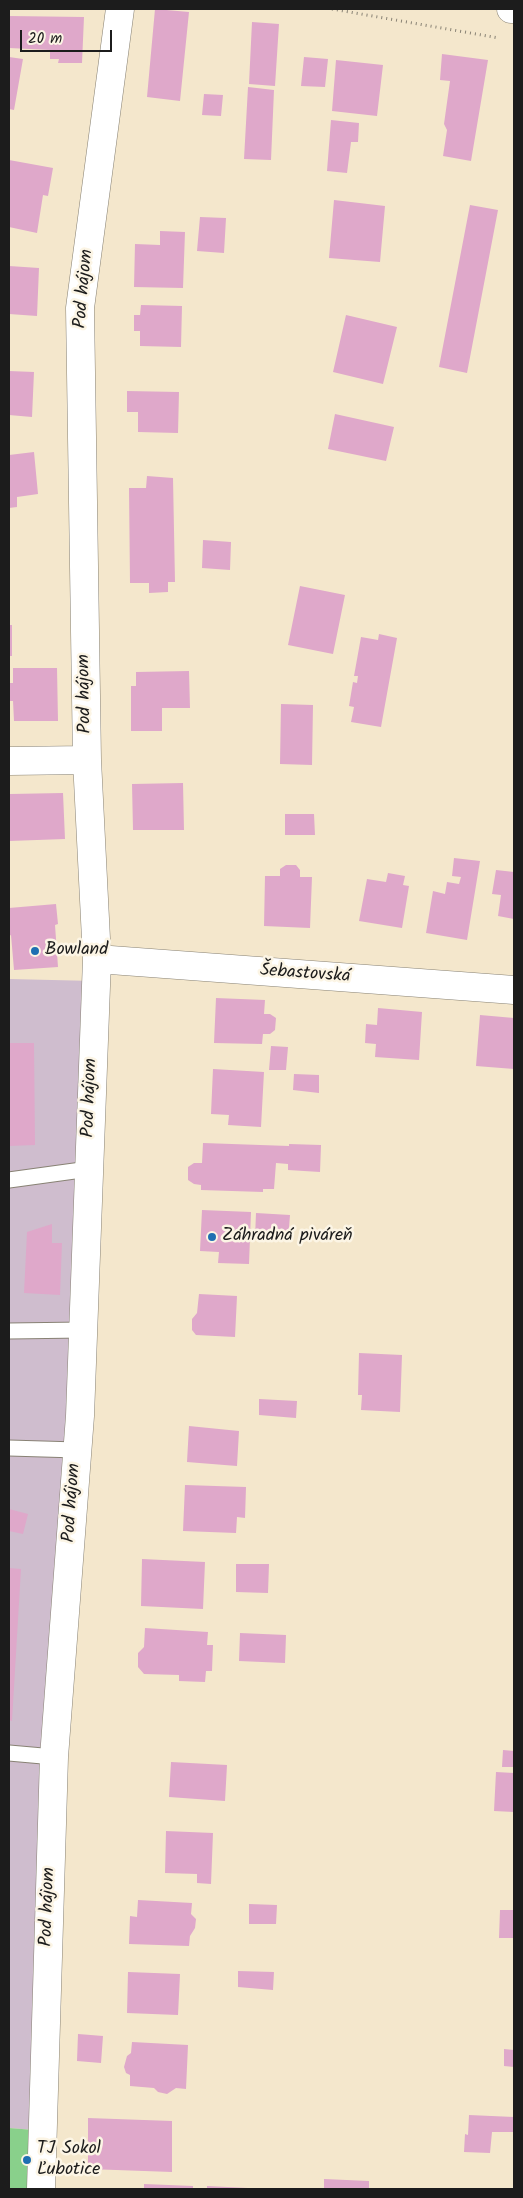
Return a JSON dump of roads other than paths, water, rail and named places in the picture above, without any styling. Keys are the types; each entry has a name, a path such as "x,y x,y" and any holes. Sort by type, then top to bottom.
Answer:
{"street":[{"name":"Pod hájom","path":"41,2189 54,1758 77,1450 97,959 87,760 80,308 120,9"},
{"path":"9,761 87,760"},
{"name":"Šebastovská","path":"97,959 514,990"}],"lane":[{"path":"9,1180 89,1170"},
{"path":"9,1331 83,1330"},
{"path":"9,1448 77,1450"},
{"path":"9,1753 54,1758"}],"place":[{"name":"Bowland","path":"35,951"},
{"name":"Záhradná piváreň","path":"212,1237"},
{"name":"TJ Sokol Ľubotice","path":"27,2160"}]}
